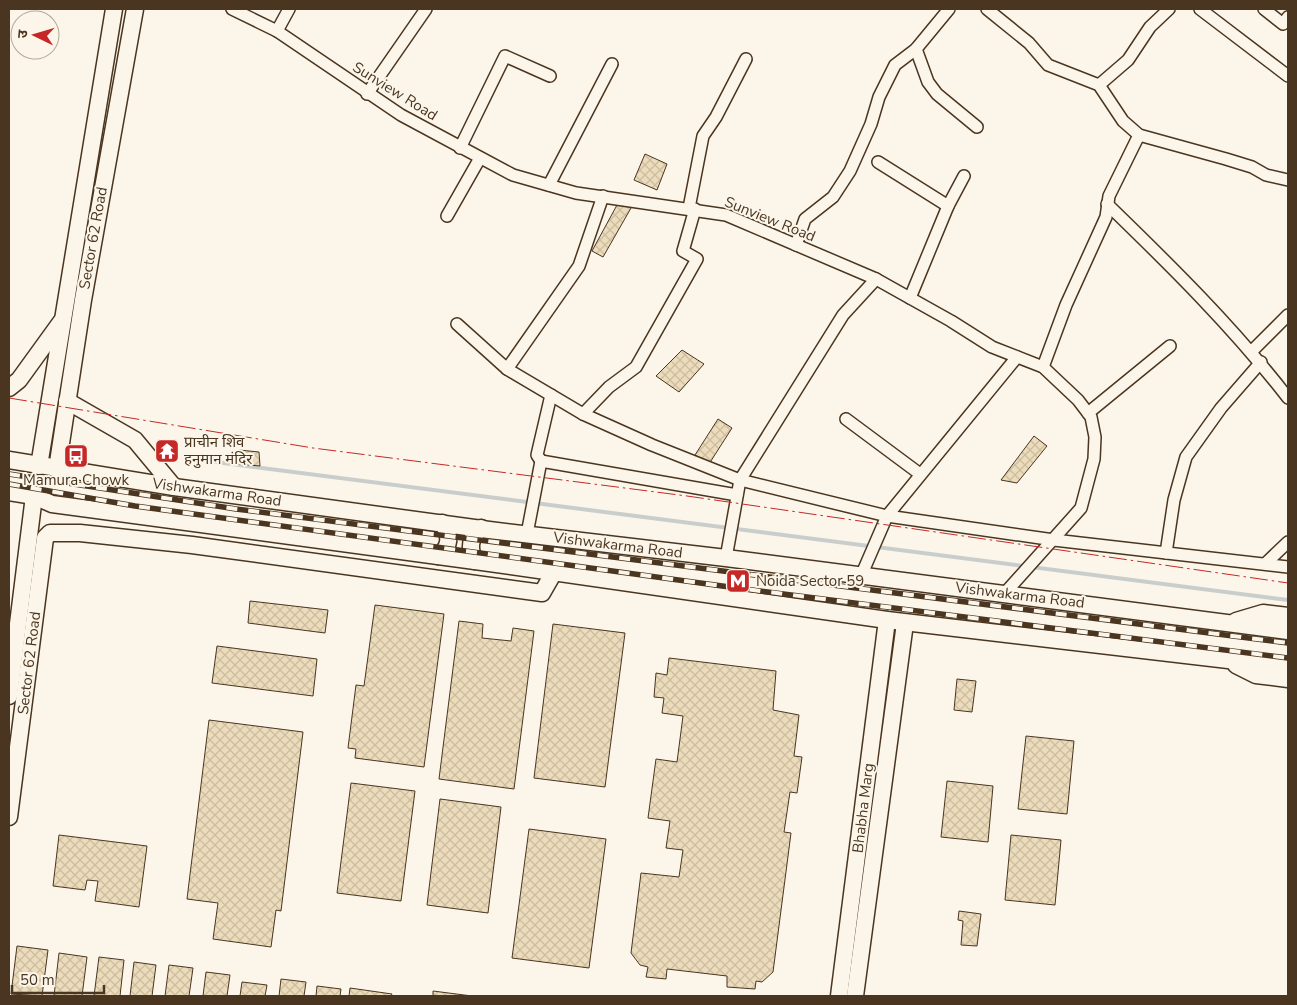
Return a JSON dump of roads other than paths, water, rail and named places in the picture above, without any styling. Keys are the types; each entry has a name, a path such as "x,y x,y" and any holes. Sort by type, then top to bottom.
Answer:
{"main road":[{"name":"Sector 62 Road","path":"39,466 114,9"},
{"name":"Sector 62 Road","path":"58,469 67,401 109,143 135,9"},
{"path":"9,388 19,380 63,318"},
{"path":"67,401 136,440 174,487"},
{"name":"Vishwakarma Road","path":"9,460 174,487 442,523 1005,593 1288,631"},
{"name":"Sector 62 Road","path":"9,696 18,496"},
{"path":"18,496 52,504 554,572 905,623 1288,667"},
{"path":"195,523 192,545 384,572 542,593 554,572"},
{"path":"438,556 445,551 449,540 448,531 442,523"},
{"path":"475,561 470,545 474,534 480,528"},
{"name":"Sector 62 Road","path":"9,817 14,738 45,538 53,532 80,533 192,545"},
{"path":"384,572 394,550"},
{"path":"1229,623 1263,613 1288,616"},
{"name":"Bhabha Marg","path":"839,996 887,620"},
{"name":"Bhabha Marg","path":"855,996 905,623"},
{"path":"1225,660 1256,675 1288,679"},
{"path":"880,671 898,674"}],"street":[{"name":"Sunview Road","path":"232,9 277,31 367,94 460,148 513,175 576,192 726,215 876,279 992,347 1043,368 1078,400 1088,413 1095,437 1094,458 1081,508 1005,593"},
{"path":"277,31 288,9"},
{"path":"367,94 426,9"},
{"path":"796,245 805,219 832,196 850,171 871,124 879,97 895,65 916,49 949,9"},
{"path":"987,9 1028,43 1048,65 1099,85 1123,121 1138,135 1226,159 1252,167 1266,175 1288,180"},
{"path":"1099,85 1128,60 1150,26 1169,9"},
{"path":"1200,9 1288,76"},
{"path":"1264,9 1284,24 1288,17"},
{"path":"916,49 928,82 937,94 977,127"},
{"path":"460,148 505,56 550,76"},
{"path":"583,414 609,386 636,367 697,259 683,251 692,209 703,136 716,117 746,59"},
{"path":"549,185 612,64"},
{"path":"1043,368 1066,305 1106,217 1107,204 1138,135"},
{"path":"447,216 480,158"},
{"path":"878,162 948,206"},
{"path":"910,298 948,206 964,176"},
{"path":"507,369 579,266 603,196"},
{"path":"1107,204 1153,249 1261,362 1288,398"},
{"path":"726,558 740,480 843,315 876,279"},
{"path":"1251,352 1288,315"},
{"path":"457,324 507,369 583,414 652,445 740,480 887,516 1054,540 1288,567"},
{"path":"1088,413 1170,346"},
{"path":"861,576 887,516 1017,357"},
{"path":"1166,553 1174,500 1186,457 1220,408 1261,362"},
{"path":"527,534 541,462 537,455 551,395"},
{"path":"846,419 920,474"},
{"path":"541,462 737,495"},
{"path":"1265,564 1288,542"}],"waterway":[{"path":"216,462 1288,600"}],"railway":[{"path":"9,474 236,509 1288,643"},
{"path":"9,484 135,506 737,588 1288,658"}],"place":[{"name":"प्राचीन शिव हनुमान मंदिर","path":"167,451"},
{"name":"Mamura Chowk","path":"76,456"},
{"name":"Noida Sector 59","path":"738,581"}]}
